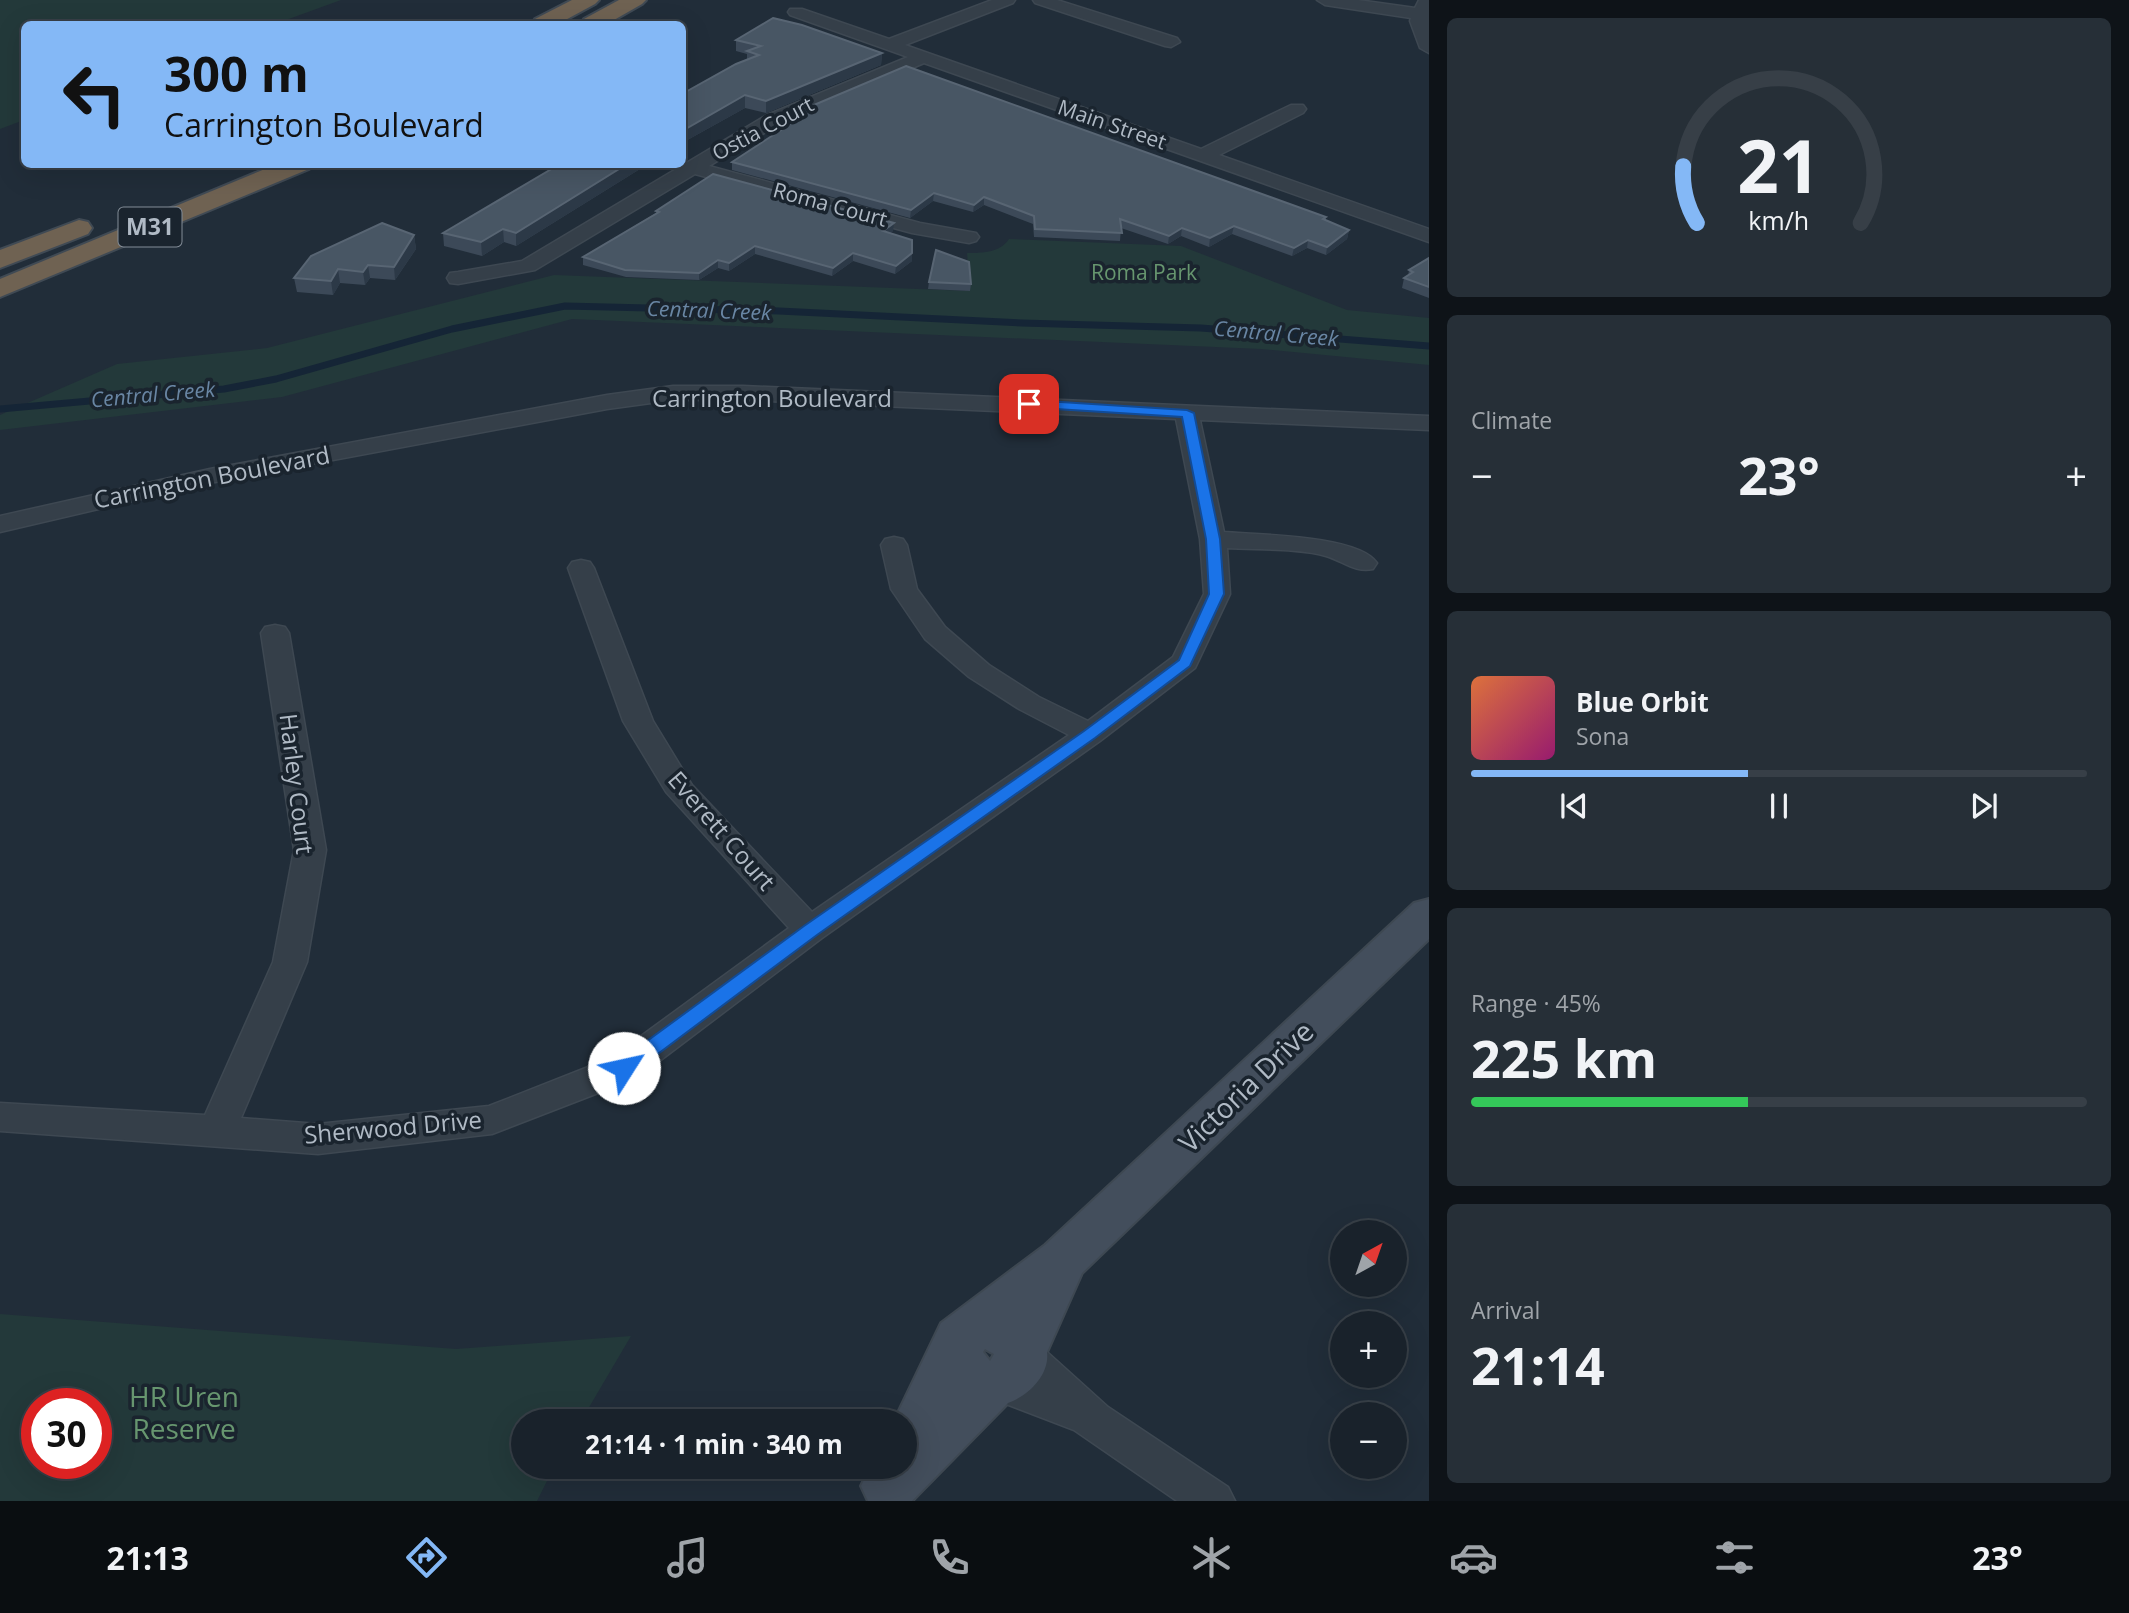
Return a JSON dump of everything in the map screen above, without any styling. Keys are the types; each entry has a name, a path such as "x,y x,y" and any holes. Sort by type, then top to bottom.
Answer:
{"highway":[{"path":"549,21 588,0"},
{"path":"597,21 635,0"},
{"name":"M31","path":"0,289 290,168"},
{"name":"M31","path":"0,260 100,219"}],"street":[{"path":"889,45 1007,0"},
{"path":"1041,0 1171,42"},
{"path":"1325,0 1423,7 1420,31 1429,48"},
{"name":"Main Street","path":"796,12 1202,156 1425,231"},
{"name":"Ostia Court","path":"458,278 528,266 774,119 922,58"},
{"path":"1202,156 1297,109"},
{"name":"Roma Court","path":"691,167 919,229 969,237"},
{"name":"Carrington Boulevard","path":"0,524 210,476 607,402 673,393 1041,404 1429,423"},
{"name":"Sherwood Drive","path":"0,1117 318,1139 492,1120 624,1068 810,930 1090,734 1185,662 1217,594 1213,539 1187,413"},
{"path":"1213,539 1320,547 1364,563"},
{"path":"894,545 904,589 936,633 979,671 1029,703 1090,734"},
{"name":"Everett Court","path":"581,568 638,721 681,792 810,930"},
{"name":"Harley Court","path":"218,1130 290,962 310,850 275,633"},
{"name":"Victoria Drive","path":"917,1431 964,1338 1063,1260 1429,914"},
{"name":"Victoria Drive","path":"917,1454 1009,1368 1063,1260"},
{"path":"964,1338 956,1358 970,1377 1009,1368 1031,1393 1093,1420 1213,1501"}],"green space":[{"path":"0,0 341,0 283,21 21,21 21,121 0,129"},
{"name":"Roma Park","path":"1009,239 1181,246 1347,310 1429,318 1429,365 1261,349 572,319 282,397 0,430 0,415 117,364 267,348 554,275 970,291 967,253 996,250"},
{"name":"HR Uren Reserve","path":"0,1314 456,1349 631,1336 588,1409 511,1409 511,1479 548,1479 537,1501 0,1501"}],"building":[{"path":"773,18 802,25 882,53 766,101 745,95 686,129 686,92 736,64 759,55 747,51 761,46 736,40"},
{"path":"906,66 1326,217 1323,219 1349,230 1327,247 1308,240 1294,248 1234,226 1210,238 1182,228 1169,236 1120,219 1122,233 1035,229 1034,216 984,197 974,205 934,193 911,210 732,162 804,115 795,113"},
{"path":"553,168 621,168 516,233 503,229 481,242 443,233"},
{"path":"713,174 894,223 883,231 912,240 912,253 896,266 853,253 833,268 755,246 729,263 718,260 699,273 625,270 583,257 659,212 656,211"},
{"path":"382,223 414,235 394,267 368,265 363,272 338,269 331,281 294,278 311,256"},
{"path":"936,250 969,262 971,284 929,282"},
{"path":"1429,258 1429,287 1404,278 1413,272 1409,270"}],"waterway":[{"name":"Central Creek","path":"0,409 224,389 276,379 452,329 565,306 779,311 1022,323 1201,328 1429,346"}],"route":[{"path":"624,1068 687,1024 810,930 1090,734 1185,662 1217,594 1213,539 1187,413 1029,404"}]}
